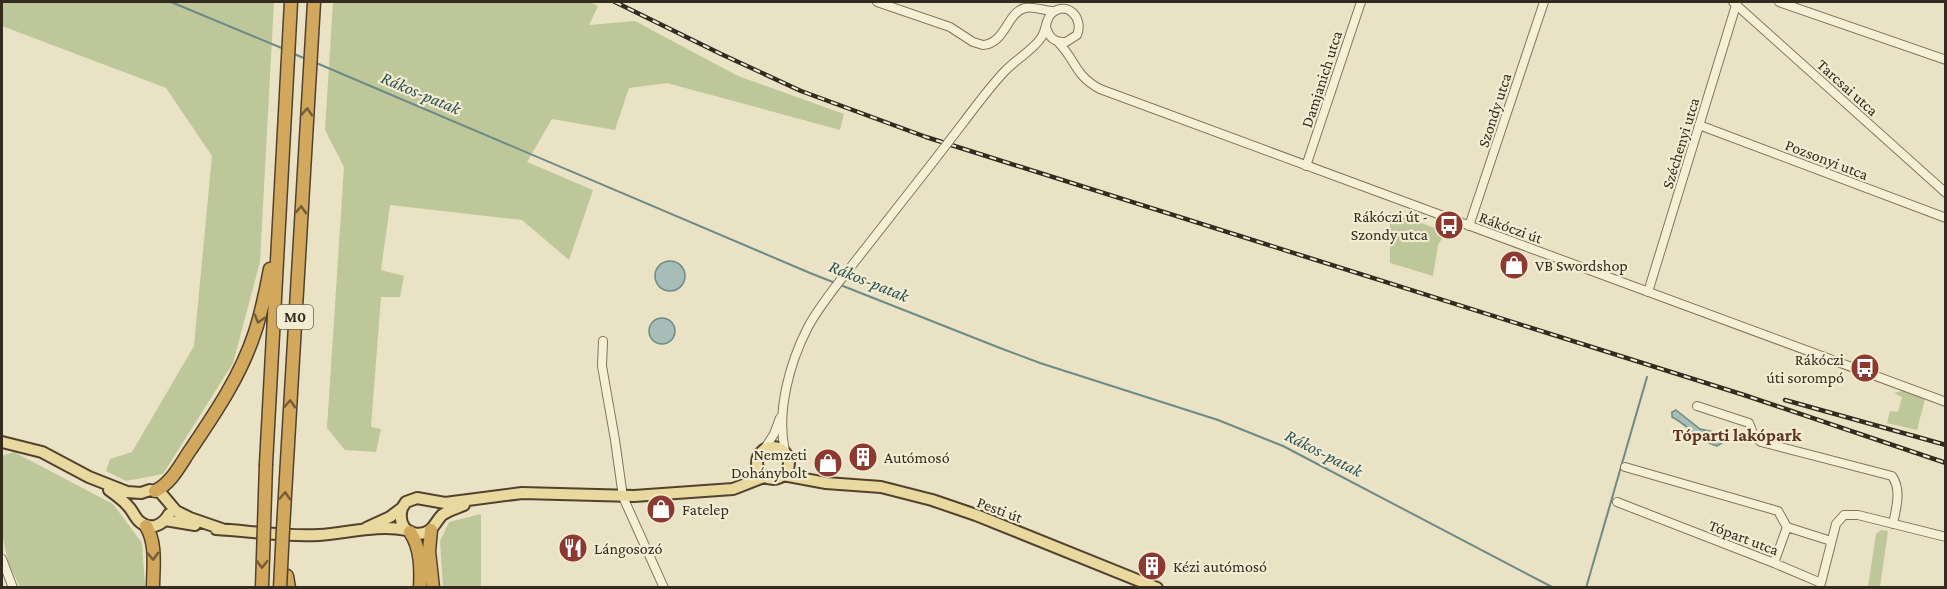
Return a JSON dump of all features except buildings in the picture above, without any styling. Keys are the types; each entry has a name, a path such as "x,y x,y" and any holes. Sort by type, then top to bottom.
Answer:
{"highway":[{"name":"M0","path":"262,588 266,464 291,2"},
{"name":"M0","path":"280,588 314,2"},
{"path":"155,490 169,481 187,456 222,402 243,361 262,308 279,220"},
{"path":"146,526 153,550 153,588"},
{"path":"433,526 429,551 433,588"},
{"path":"283,529 288,582"},
{"path":"409,531 417,543 420,588"}],"main road":[{"path":"2,442 42,452 89,477 127,492 141,494 155,490 165,496 170,505 184,516 222,529"},
{"path":"431,502 445,503 547,492 622,497 733,489 764,477 773,479 783,475 787,471 787,456 775,446 765,448 758,456 756,466 750,474 738,481 709,490"},
{"name":"Pesti út","path":"787,456 808,476 826,483"},
{"path":"756,466 764,477"},
{"name":"Pesti út","path":"783,475 826,483 881,487 932,500 976,515 1157,588"},
{"path":"89,477 122,500 136,518 146,526 156,526 165,520 170,505"},
{"path":"134,513 135,502 141,494"},
{"path":"366,528 390,518 406,502 417,498 431,502 437,511 433,526"},
{"path":"165,520 249,533 308,535 366,528 397,528 420,534 433,526 447,512 482,499"},
{"path":"402,508 402,522 409,531"}],"street":[{"path":"877,2 950,27 973,42 983,45 992,43 1000,36 1022,9 1035,8 1054,11 1065,9 1073,12 1079,21 1079,29 1072,50 1074,66"},
{"name":"Damjanich utca","path":"1306,166 1361,2"},
{"name":"Szondy utca","path":"1469,226 1544,2"},
{"path":"1779,2 1946,60"},
{"name":"Széchenyi utca","path":"1648,292 1735,3"},
{"name":"Tarcsai utca","path":"1735,3 1946,194"},
{"path":"1035,8 1042,13 1049,35 1056,41"},
{"path":"787,456 782,436 790,377 801,342 815,316 1004,72 1040,39 1054,11"},
{"path":"1029,49 1056,41 1066,42 1074,39"},
{"name":"Rákóczi út","path":"1056,41 1066,51 1082,76 1100,89 1946,402"},
{"name":"Pozsonyi utca","path":"1699,125 1946,218"},
{"path":"603,341 602,366 622,497 664,588"},
{"path":"1697,406 1749,423 1754,436 1761,442 1892,476 1898,492 1893,524"},
{"path":"765,448 774,434 784,408"},
{"name":"Tópart utca","path":"1625,467 1778,511 1787,527 1832,541"},
{"name":"Tópart utca","path":"1617,502 1821,583 1836,524 1841,516 1858,515 1946,537"},
{"path":"1774,563 1787,527"},
{"path":"2,559 13,588"}],"green space":[{"path":"2,2 274,2 260,262 233,363 163,474 126,481 106,471 110,459 132,452 194,346 212,156 166,88 2,26"},
{"path":"333,2 590,2 598,6 589,25 635,21 738,76 844,114 840,130 667,83 629,88 615,130 552,119 527,162 593,190 569,260 522,220 390,205 381,270 404,276 400,297 381,297 371,427 381,429 376,452 345,450 327,428 344,167 325,130"},
{"path":"1390,212 1446,232 1438,245 1433,276 1390,263"},
{"path":"1902,391 1925,399 1917,430 1887,423 1890,411 1898,412 1902,397 1894,393"},
{"path":"14,452 113,504 142,543 145,587 20,587 9,565 2,535 2,456"},
{"path":"481,514 481,587 443,587 440,541 449,522"},
{"path":"1881,530 1888,531 1880,587 1868,587 1876,534"}],"water":[{"path":"670,261 681,265 685,276 681,287 670,291 659,287 655,276 659,265"},
{"path":"662,318 671,322 675,331 671,340 662,344 653,340 649,331 653,322"},
{"path":"1676,410 1700,429 1719,433 1722,443 1717,446 1711,444 1672,417 1672,412"}],"waterway":[{"name":"Rákos-patak","path":"171,2 284,49"},
{"name":"Rákos-patak","path":"292,53 306,59"},
{"name":"Rákos-patak","path":"314,62 810,273 1040,363 1218,420 1283,446 1554,588"},
{"path":"1586,588 1647,377"}],"railway":[{"path":"615,2 801,91 926,137 1744,395 1946,463"},
{"path":"1785,400 1946,445"}],"place":[{"name":"Rákóczi út - Szondy utca","path":"1449,225"},
{"name":"VB Swordshop","path":"1514,265"},
{"name":"Rákóczi úti sorompó","path":"1865,368"},
{"name":"Autómosó","path":"863,457"},
{"name":"Nemzeti Dohánybolt","path":"828,463"},
{"name":"Fatelep","path":"661,509"},
{"name":"Lángosozó","path":"573,548"},
{"name":"Kézi autómosó","path":"1152,566"}],"district":[{"name":"Tóparti lakópark","path":"1737,435"}]}
